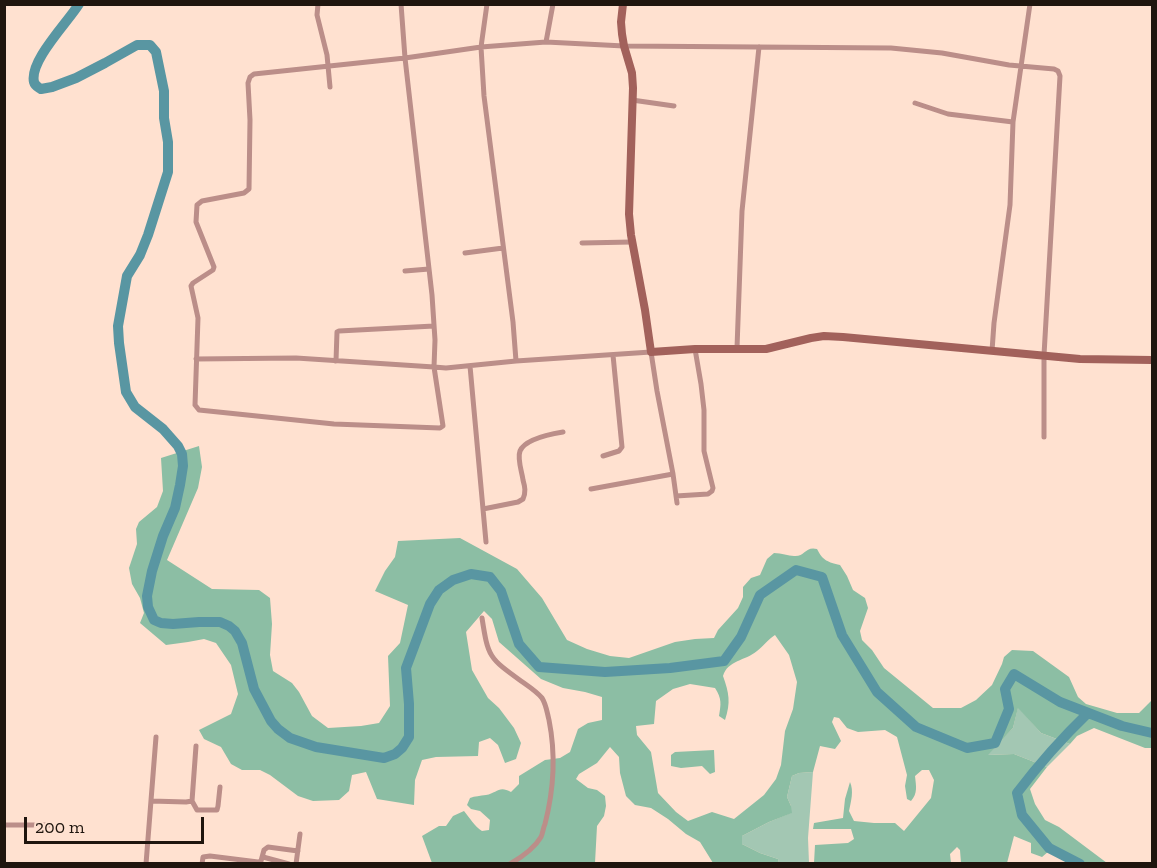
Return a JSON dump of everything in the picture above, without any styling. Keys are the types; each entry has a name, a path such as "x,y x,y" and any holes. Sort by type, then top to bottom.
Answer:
{"street":[{"path":"318,4 317,15 325,45 330,87"},
{"path":"401,4 405,58 429,269 434,326 434,367 443,426 440,428 334,424 199,410 195,405 198,318 191,286 214,267 196,222 197,205 202,201 244,194 249,189 248,83 254,74 405,58 482,47 546,42 624,46 891,48 1053,69 1058,71 1060,76 1044,355 1044,437"},
{"path":"487,4 482,47 483,96 513,322 516,361"},
{"path":"546,42 553,4"},
{"path":"623,4 621,22 624,46 632,73 628,196 632,242 677,503"},
{"path":"992,351 1010,205 1013,122 1030,4"},
{"path":"737,348 742,212 759,47"},
{"path":"632,100 674,106"},
{"path":"915,103 948,114 1013,122"},
{"path":"582,243 632,242"},
{"path":"465,253 503,248"},
{"path":"405,271 429,269"},
{"path":"336,361 339,331 434,326"},
{"path":"196,359 296,358 446,368 695,349 766,349 824,336 1080,359 1152,360"},
{"path":"676,496 708,494 713,488 704,451 703,401 695,349"},
{"path":"603,456 619,452 622,447 613,355"},
{"path":"470,366 486,542"},
{"path":"483,509 523,499 525,489 519,459 520,451 535,439 563,432"},
{"path":"591,489 673,474"},
{"path":"482,618 488,652 494,661 543,699 551,731 554,760 553,785 541,837 526,854 510,864"},
{"path":"146,864 156,737"},
{"path":"196,746 192,801 197,810 217,810 220,788"},
{"path":"151,801 192,801"},
{"path":"4,825 49,825"},
{"path":"296,864 300,834"},
{"path":"202,864 202,859 206,856 261,861 264,850 268,847 298,851"},
{"path":"263,857 289,864"}],"green space":[{"path":"199,446 202,467 198,488 167,560 212,589 259,590 270,598 272,624 270,655 273,671 292,683 312,716 328,728 379,723 390,706 388,656 400,643 408,605 375,591 395,557 398,541 460,538 517,569 542,598 567,640 610,656 629,658 675,642 714,638 718,630 738,608 743,597 743,587 751,578 760,575 767,559 774,553 798,556 810,549 817,549 826,560 840,565 853,590 865,598 868,608 860,631 862,640 884,668 933,708 961,708 976,700 992,685 1004,657 1012,650 1033,651 1069,677 1078,697 1086,704 1117,713 1139,713 1152,700 1152,748 1145,748 1094,728 1077,736 1070,744 1041,733 1018,708 1013,728 988,755 1014,754 1047,767 1030,789 1035,804 1045,820 1059,827 1107,863 1075,863 1049,851 1042,857 1031,853 1031,843 1014,836 1007,863 961,863 960,850 957,847 950,854 951,863 814,863 815,845 848,843 854,839 851,829 813,829 814,823 843,818 850,782 852,792 849,811 854,821 895,823 904,831 931,798 934,780 929,770 922,770 915,776 915,795 911,801 907,799 905,786 907,775 897,737 885,730 858,732 847,728 839,718 834,717 832,722 841,741 835,749 820,746 813,772 792,776 787,797 792,813 742,836 742,844 778,859 779,863 713,863 700,842 651,808 635,805 626,796 620,773 619,757 610,747 597,763 579,774 576,779 605,796 604,816 597,826 595,863 432,863 422,836 439,826 446,826 453,816 464,811 479,829 489,830 490,820 480,811 471,809 467,805 470,798 501,789 511,792 519,784 519,776 545,760 560,758 570,752 578,729 588,723 602,720 602,697 563,688 541,679 499,642 492,619 484,611 466,632 472,670 488,698 514,728 521,743 516,759 505,763 498,745 490,738 479,742 478,756 436,757 422,760 415,780 414,805 377,799 366,772 352,775 349,791 339,800 313,801 298,796 260,770 242,770 231,764 221,747 204,739 199,730 231,714 238,694 231,665 216,643 204,639 166,645 140,623 144,613 140,598 132,584 129,568 137,544 136,529 139,522 157,507 163,491 161,458","holes":["775,635 789,655 797,682 793,709 785,731 781,765 776,779 764,795 734,819 712,812 688,821 658,793 651,752 637,735 636,726 654,724 656,701 673,689 690,684 715,688 719,695 719,716 725,720 728,708 727,688 723,676 725,671 737,661 759,649"]},
{"path":"1018,707 1041,733 1070,744 1047,767 1014,754 987,755 1013,728"},
{"path":"714,750 715,772 710,774 702,766 681,768 671,766 671,755 675,752"},
{"path":"813,772 808,838 809,863 779,863 778,859 742,844 742,836 791,813 787,797 792,776"}],"waterway":[{"path":"79,4 37,63 34,73 36,85 41,89 52,87 76,78 137,45 150,45 156,52 164,91 168,172 148,235 140,255 127,276 118,326 126,392 135,407 163,429 182,454 183,466 175,508 152,571 147,596 148,607 154,620 161,623 220,622 235,631 242,643 254,689 271,721 290,738 316,747 384,758 395,754 402,748 409,737 406,668 430,604 439,590 453,580 471,574 490,577 501,591 519,644 539,667 605,672 670,668 724,661 741,637 760,595 796,570 822,577 842,635 877,692 916,727 967,748 995,743 1009,709 1005,689 1014,674 1060,702 1122,726 1152,733"},
{"path":"1080,864 1049,848 1022,815 1017,793 1088,713"}]}
